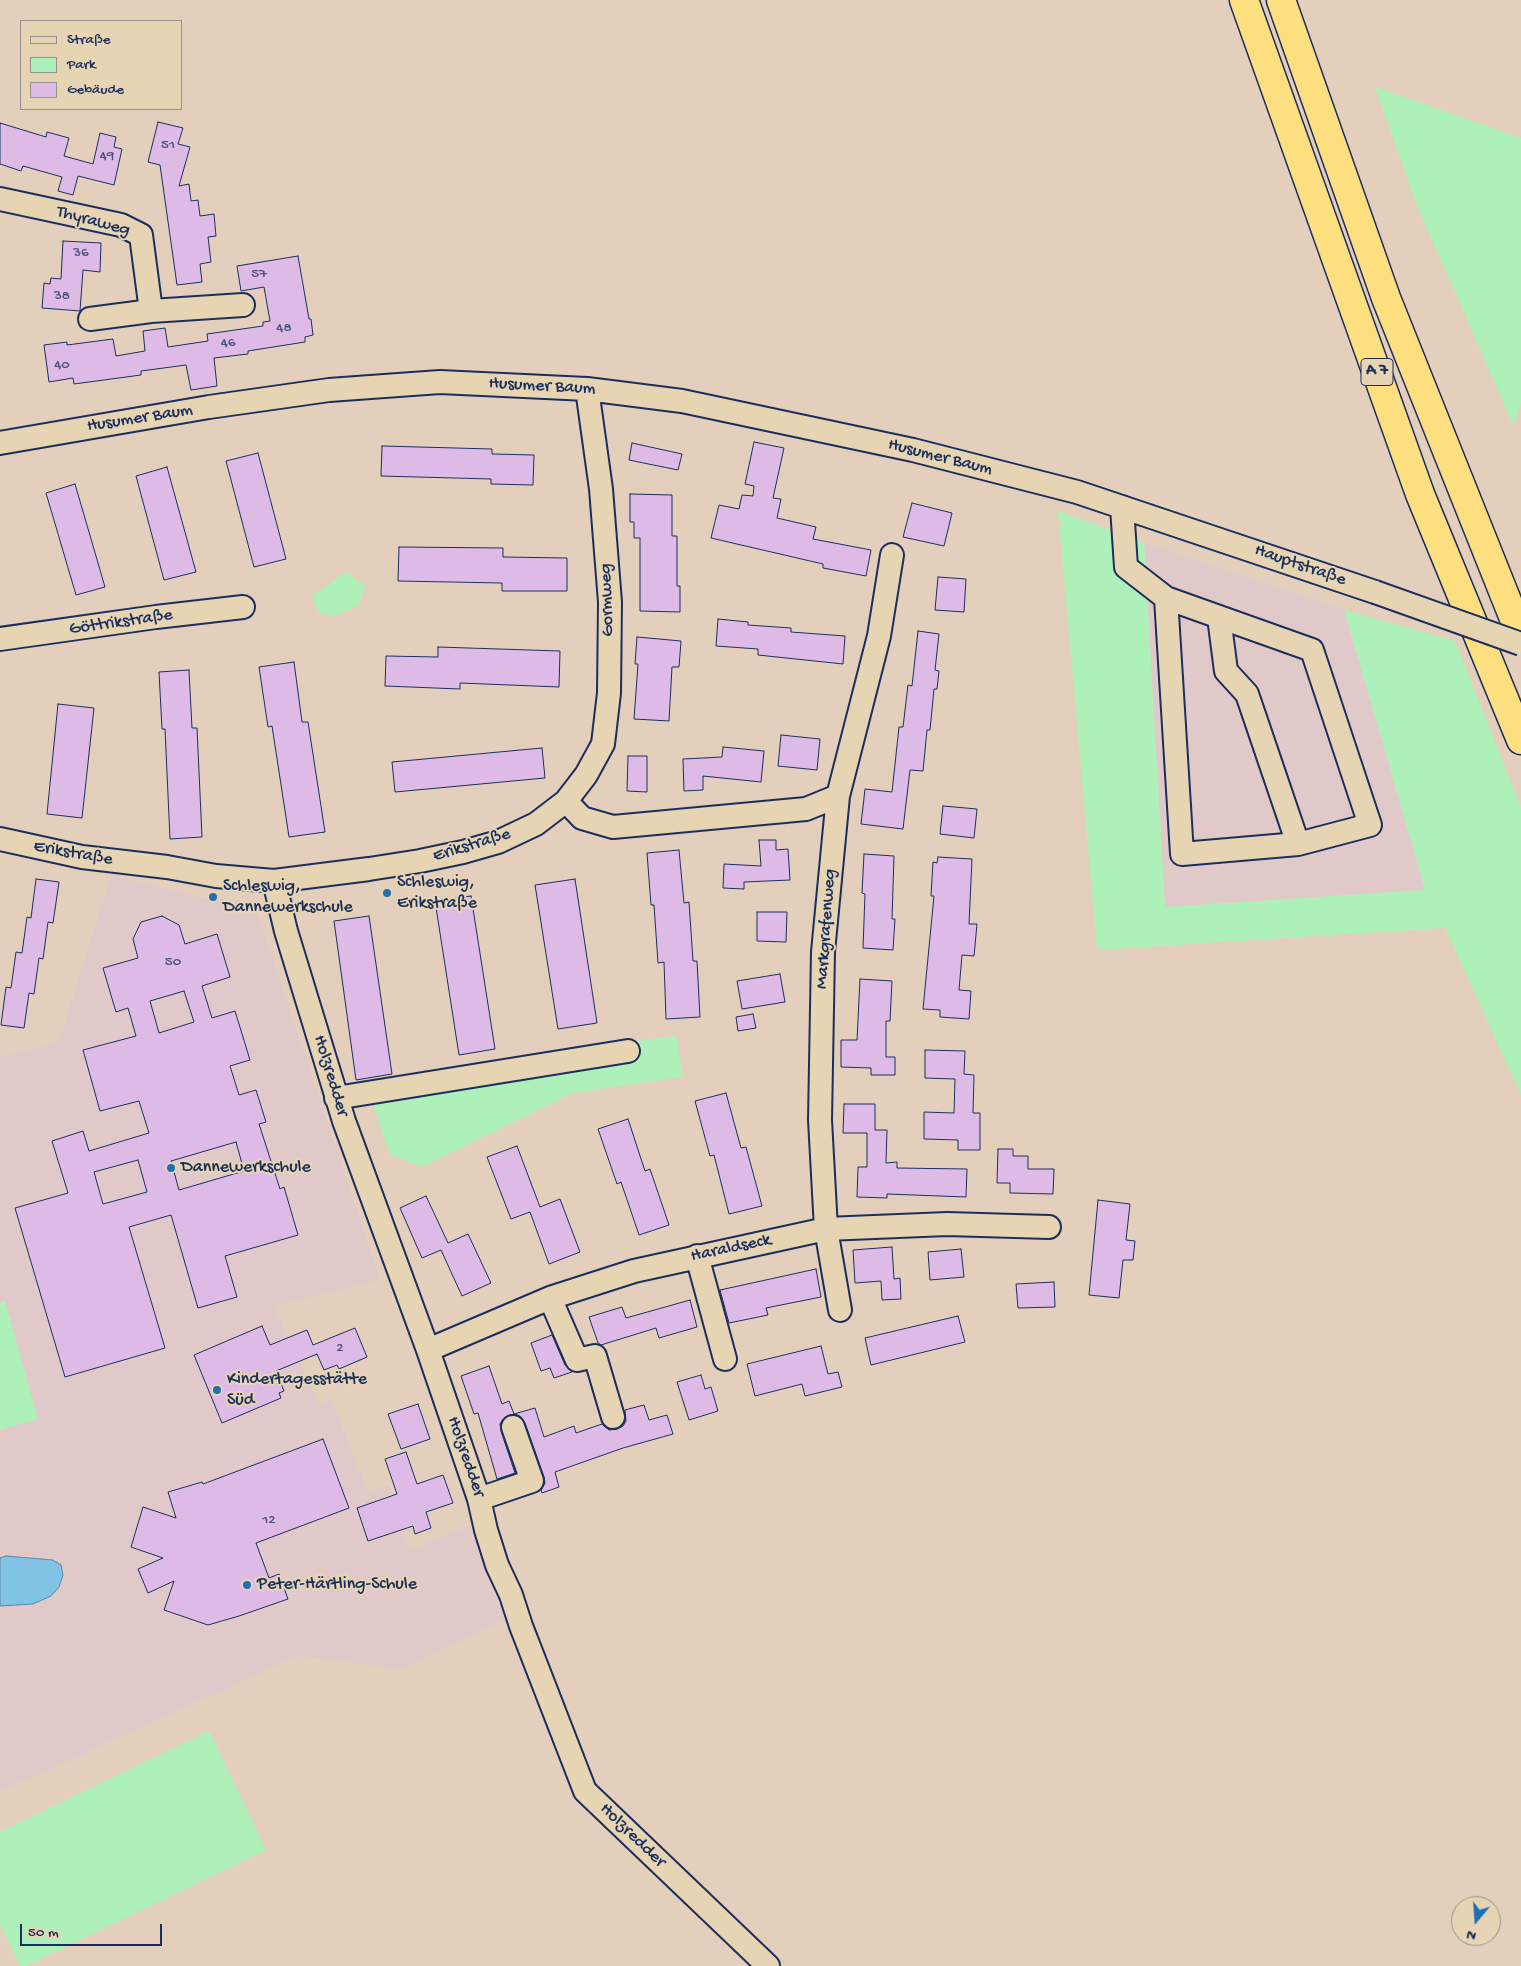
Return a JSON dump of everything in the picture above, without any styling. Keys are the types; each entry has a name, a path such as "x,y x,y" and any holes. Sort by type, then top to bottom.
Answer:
{"highway":[{"name":"A 7","path":"1244,0 1420,494 1521,740"},
{"name":"A 7","path":"1281,0 1386,298 1521,636"}],"street":[{"name":"Thyraweg","path":"0,199 121,225 141,235 151,311"},
{"path":"90,319 151,311 244,306"},
{"name":"Husumer Baum","path":"0,443 209,407 329,390 440,382 587,388 682,401 913,450 1077,492"},
{"name":"Gormweg","path":"566,801 586,775 603,744 609,693 610,602 602,489 587,388"},
{"name":"Hauptstraße","path":"1077,492 1375,592 1521,644"},
{"path":"1122,507 1126,567 1166,598 1312,650 1370,825 1298,844 1182,854 1166,598"},
{"name":"Markgrafenweg","path":"840,1310 826,1229 820,1120 823,952 838,796 879,636 892,554"},
{"name":"Göttrikstraße","path":"0,639 156,617 243,608"},
{"path":"1219,617 1226,671 1248,694 1298,844"},
{"path":"566,801 582,818 613,827 806,809 838,796"},
{"name":"Erikstraße","path":"0,839 82,857 167,867 216,876 274,880 420,862 463,852 498,842 536,824 566,801"},
{"name":"Holzredder","path":"274,880 286,930 336,1098 428,1350 479,1499 497,1565 511,1595 521,1626 585,1791 768,1966"},
{"path":"336,1098 628,1051"},
{"name":"Haraldseck","path":"428,1350 550,1298 634,1271 826,1229 947,1224 1049,1227"},
{"path":"697,1256 725,1359"},
{"path":"550,1298 577,1360 595,1356 613,1417"},
{"path":"479,1499 532,1481 514,1427"}],"shaded area":[{"path":"1144,542 1344,610 1426,890 1165,907"},
{"path":"111,875 203,898 254,904 380,1279 274,1306 319,1404 331,1399 368,1491 389,1486 410,1549 473,1524 506,1620 400,1669 298,1656 0,1792 0,1057 59,1042"}],"green space":[{"path":"1375,87 1521,138 1521,403 1514,427 1416,204"},
{"path":"1058,511 1144,542 1165,907 1425,890 1344,610 1455,641 1521,808 1521,1095 1445,928 1097,950"},
{"path":"346,572 365,586 359,605 335,616 319,613 312,596"},
{"path":"676,1036 683,1077 573,1093 422,1167 390,1155 369,1093 545,1053"},
{"path":"5,1301 38,1419 0,1430 0,1303"},
{"path":"209,1731 266,1850 26,1966 20,1966 0,1925 0,1832"}],"water":[{"path":"6,1556 53,1560 61,1565 63,1575 59,1587 51,1596 33,1604 0,1606 0,1558"}],"building":[{"path":"158,122 183,128 178,144 190,147 179,186 189,184 191,201 198,200 200,216 214,214 216,236 208,237 211,262 200,264 202,282 177,285 160,165 148,162"},
{"path":"0,123 46,137 47,132 69,138 64,156 93,164 100,133 116,137 114,147 122,149 114,185 78,176 73,195 58,191 62,177 23,166 21,171 0,164"},
{"path":"63,241 101,243 100,272 83,270 80,311 42,308 44,283 50,284 51,278 61,279"},
{"path":"298,256 313,335 305,337 305,342 248,351 248,354 214,358 217,386 191,390 186,365 141,371 141,375 74,384 73,378 49,382 44,345 67,342 67,345 113,339 116,356 145,351 143,331 165,328 168,347 208,341 207,334 263,326 263,322 270,321 264,287 241,291 237,266"},
{"path":"754,442 784,448 773,498 781,499 777,518 816,527 813,539 871,550 866,576 823,568 823,564 711,538 719,505 739,509 742,495 753,496 754,486 745,484"},
{"path":"632,443 682,454 678,470 629,460"},
{"path":"382,446 492,449 492,454 534,455 533,485 491,484 491,479 381,476"},
{"path":"258,453 286,559 254,567 226,461"},
{"path":"167,467 196,572 164,580 136,476"},
{"path":"75,484 105,587 76,595 46,493"},
{"path":"630,494 672,495 672,536 677,536 677,586 680,586 680,612 640,611 640,538 634,538 634,522 630,522"},
{"path":"912,503 952,513 944,546 903,537"},
{"path":"399,547 503,548 503,557 567,558 567,591 502,591 502,583 398,581"},
{"path":"938,577 966,579 964,612 935,610"},
{"path":"718,619 748,622 748,625 791,628 791,632 845,636 843,664 758,655 758,649 716,646"},
{"path":"918,631 939,634 935,670 939,671 937,689 934,689 930,730 927,730 923,771 910,770 903,829 861,824 865,789 892,792 899,727 903,727 908,685 912,686"},
{"path":"637,637 681,641 679,667 672,667 669,721 634,719 638,664 635,664"},
{"path":"438,647 560,651 559,687 460,683 460,689 385,686 386,656 438,657"},
{"path":"294,662 302,722 308,722 325,832 289,837 272,726 268,727 259,667"},
{"path":"189,670 192,728 197,728 202,837 170,839 165,729 162,729 159,672"},
{"path":"58,704 94,708 82,818 47,814"},
{"path":"781,735 820,739 817,770 778,766"},
{"path":"723,747 764,751 761,782 703,776 703,790 684,791 683,759 722,757"},
{"path":"542,748 545,778 395,792 392,762"},
{"path":"628,756 647,756 647,792 627,791"},
{"path":"943,806 977,809 974,838 940,834"},
{"path":"759,840 776,840 776,850 788,849 790,880 744,882 744,889 723,888 724,864 761,866"},
{"path":"679,850 684,903 689,902 693,961 697,961 700,1017 666,1019 664,962 658,963 654,905 651,905 647,853"},
{"path":"864,854 894,856 892,919 895,919 893,950 863,948 865,894 862,893"},
{"path":"938,857 972,859 969,924 977,924 974,956 962,955 959,990 971,991 969,1019 940,1017 940,1010 923,1009 934,896 931,896 933,862 937,863"},
{"path":"36,879 59,882 53,923 48,922 43,959 39,958 34,994 29,993 24,1028 1,1025 6,987 11,988 16,952 22,953 27,917 31,918"},
{"path":"575,879 597,1023 558,1029 535,885"},
{"path":"471,896 495,1049 459,1055 435,901"},
{"path":"757,912 787,912 786,942 757,941"},
{"path":"162,916 179,925 185,944 217,934 230,977 202,986 212,1018 235,1011 250,1060 230,1066 239,1095 256,1090 266,1122 259,1124 280,1189 284,1187 298,1235 225,1256 237,1297 198,1308 171,1215 129,1227 165,1348 65,1377 15,1208 68,1193 52,1141 83,1131 89,1151 149,1133 139,1101 100,1111 83,1050 136,1036 128,1008 116,1012 103,968 138,958 133,939 141,922","holes":["184,991 194,1022 159,1033 150,1001","236,1142 244,1171 179,1190 171,1161","138,1160 147,1192 103,1204 94,1172"]},
{"path":"369,916 392,1074 356,1080 334,921"},
{"path":"780,974 785,1002 742,1009 737,981"},
{"path":"860,979 892,981 890,1021 886,1021 886,1057 895,1057 895,1075 871,1075 871,1068 841,1067 841,1040 857,1040"},
{"path":"753,1014 756,1028 738,1031 736,1017"},
{"path":"925,1050 965,1051 964,1074 974,1075 973,1113 980,1113 980,1150 958,1150 958,1140 924,1139 924,1112 954,1113 955,1079 925,1078"},
{"path":"726,1093 741,1148 746,1147 762,1206 729,1214 714,1155 710,1156 695,1101"},
{"path":"844,1104 875,1104 875,1130 887,1130 886,1163 897,1162 897,1168 967,1169 966,1197 887,1194 887,1198 857,1197 858,1167 867,1167 867,1133 843,1133"},
{"path":"628,1119 645,1171 650,1169 669,1225 639,1235 621,1182 617,1184 598,1129"},
{"path":"517,1146 540,1207 560,1199 580,1252 549,1264 530,1212 511,1219 487,1157"},
{"path":"998,1149 1013,1149 1013,1156 1028,1156 1028,1169 1054,1169 1053,1194 1010,1193 1010,1183 997,1183"},
{"path":"426,1196 448,1243 468,1234 491,1283 462,1296 441,1250 422,1258 400,1208"},
{"path":"1098,1200 1130,1204 1126,1240 1135,1241 1133,1260 1123,1260 1119,1298 1089,1295"},
{"path":"892,1247 894,1279 900,1278 901,1299 882,1300 881,1281 855,1283 853,1250"},
{"path":"961,1249 964,1277 930,1280 928,1252"},
{"path":"816,1269 821,1297 766,1308 768,1315 729,1323 720,1290"},
{"path":"1054,1282 1055,1307 1018,1308 1016,1284"},
{"path":"690,1300 697,1327 659,1338 656,1328 601,1345 598,1343 589,1317 622,1307 626,1318"},
{"path":"958,1316 965,1342 871,1365 865,1338"},
{"path":"262,1326 270,1345 307,1330 313,1345 355,1328 367,1357 339,1369 337,1365 324,1370 317,1354 276,1371 284,1391 279,1393 281,1398 222,1423 194,1355"},
{"path":"552,1335 565,1365 572,1372 554,1378 550,1368 541,1371 531,1343"},
{"path":"821,1346 828,1374 838,1372 842,1387 805,1396 802,1384 755,1396 747,1364"},
{"path":"489,1366 502,1404 509,1401 514,1414 535,1408 544,1437 574,1426 576,1433 602,1424 609,1430 617,1429 623,1426 626,1421 625,1410 644,1405 649,1420 667,1415 673,1434 623,1448 555,1472 559,1487 542,1493 541,1490 545,1483 544,1477 525,1423 516,1414 509,1415 500,1424 515,1473 497,1479 478,1413 474,1414 461,1376"},
{"path":"701,1375 705,1389 711,1387 718,1411 689,1420 677,1382"},
{"path":"418,1404 430,1439 401,1449 388,1414"},
{"path":"323,1439 349,1508 256,1543 269,1578 279,1574 288,1599 208,1625 164,1610 174,1581 148,1593 138,1569 163,1558 131,1547 143,1507 176,1518 168,1492 202,1482 203,1484"},
{"path":"406,1452 417,1484 443,1475 453,1503 426,1512 431,1528 415,1534 413,1526 368,1541 357,1508 397,1494 385,1459"}],"place":[{"name":"Schleswig, Erikstraße","path":"387,893"},
{"name":"Schleswig, Dannewerkschule","path":"213,897"},
{"name":"Dannewerkschule","path":"171,1168"},
{"name":"Kindertagesstätte Süd","path":"217,1390"},
{"name":"Peter-Härtling-Schule","path":"247,1585"}]}
